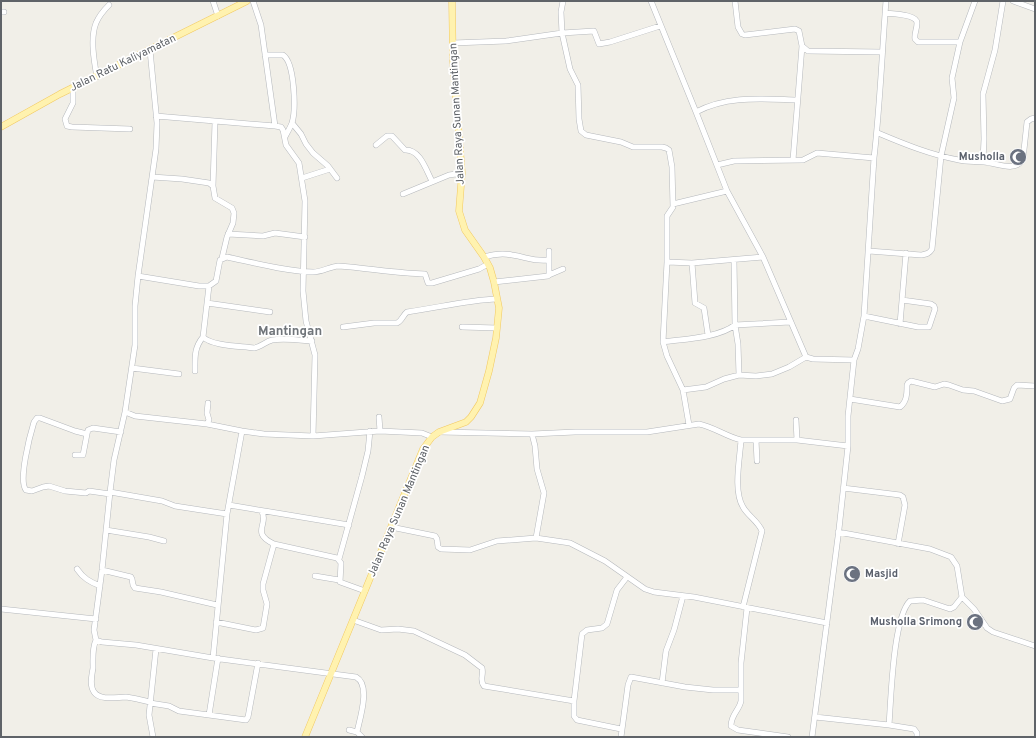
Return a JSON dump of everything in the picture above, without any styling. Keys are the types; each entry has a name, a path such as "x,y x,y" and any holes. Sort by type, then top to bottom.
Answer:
{"main road":[{"name":"Jalan Ratu Kaliyamatan","path":"1,127 73,88 247,1"},
{"name":"Jalan Raya Sunan Mantingan","path":"305,737 423,449 432,436 466,422 471,417 480,403 489,371 499,308 494,282 488,264 469,237 459,211 462,174 453,43 452,1"}],"street":[{"path":"213,1 218,16"},
{"path":"254,1 261,25 275,126"},
{"path":"562,1 562,33 570,69 578,85 579,120 581,131 586,135 621,142 633,147 662,147 668,149 672,167 673,207 667,216 667,262 663,342 667,356 683,390 689,425"},
{"path":"651,1 727,191 763,257 806,357"},
{"path":"735,1 738,27 742,34 745,35 795,29 799,31 802,46 793,160"},
{"path":"812,737 848,446 847,425 854,360 864,316 874,158 878,133 886,1"},
{"path":"869,251 927,254 930,253 932,249 941,156 954,98 952,78 960,42 975,1"},
{"path":"983,161 983,94 995,50 1003,1"},
{"path":"1013,1 1035,9"},
{"path":"97,76 94,64 94,32 98,19 109,5"},
{"path":"885,13 916,19 917,23 914,37 918,42 960,42"},
{"path":"453,43 506,41 562,33 594,31 598,44 610,42 660,26"},
{"path":"802,46 811,52 882,52"},
{"path":"150,50 156,116 156,149 138,276 135,345 132,368 125,412 114,460 110,493 94,634 96,640 94,645 91,681 92,690 94,694 109,698 126,697 169,706 179,711 244,721 247,719 258,663"},
{"path":"265,55 283,55 288,60 293,77 292,123 285,138"},
{"path":"73,88 73,103 65,119 67,126 130,129"},
{"path":"696,112 708,106 726,101 753,99 797,100"},
{"path":"156,116 275,126 281,127 283,130 287,148 298,163 302,178 306,211 303,271 306,321 315,355 313,436"},
{"path":"878,133 904,144 960,161 983,161 1013,167 1020,163 1024,154 1027,124 1031,119 1035,118"},
{"path":"138,276 199,286 209,286 216,281 218,266 233,223 234,213 232,208 215,198 213,186 216,122"},
{"path":"292,123 302,134 306,144 330,169 336,178"},
{"path":"376,145 387,136 392,136 405,150 410,150 420,158 432,181"},
{"path":"717,164 734,161 803,160 815,154 823,153 874,158"},
{"path":"302,178 330,169"},
{"path":"403,194 452,174 462,174"},
{"path":"152,177 191,180 210,183 213,186"},
{"path":"673,204 727,191"},
{"path":"228,234 263,236 275,233 304,237"},
{"path":"549,251 549,275"},
{"path":"484,257 494,254 505,254 520,256 535,261 549,260"},
{"path":"900,324 906,254"},
{"path":"222,258 226,257 303,271 323,271 331,267 338,266 424,274 428,283 478,269 488,264"},
{"path":"667,262 734,260 763,257"},
{"path":"734,260 735,326 738,344 739,375"},
{"path":"692,262 695,302 704,308 708,335"},
{"path":"494,282 540,277 563,269"},
{"path":"195,371 195,352 197,344 203,337 209,286"},
{"path":"343,327 374,323 397,323 407,312 449,306 463,302 498,299"},
{"path":"864,316 900,324 928,328 935,309 934,306 931,304 902,300"},
{"path":"207,302 270,312"},
{"path":"663,342 708,335 729,330 735,326 790,322"},
{"path":"462,327 497,328"},
{"path":"203,337 206,340 213,342 254,348 260,347 266,342 274,340 312,341"},
{"path":"683,390 706,387 724,379 739,375 756,376 772,374 789,367 806,357 813,359 854,360"},
{"path":"132,368 179,374"},
{"path":"850,399 900,406 906,401 907,385 911,381 935,386 944,384 949,385 963,390 974,391 1002,401 1010,399 1014,388 1017,385 1035,386"},
{"path":"208,403 208,424"},
{"path":"125,412 135,416 208,424 242,431 276,434 313,436 380,431 422,433 432,436"},
{"path":"86,434 40,418 36,419 31,431 25,460 23,478 24,488 29,491 43,486 49,486 65,491 110,493 162,501 176,506 227,514"},
{"path":"379,418 380,431"},
{"path":"796,420 797,440"},
{"path":"439,432 532,434 575,432 647,432 699,424 706,425 741,440 797,440 848,446"},
{"path":"75,455 83,455 88,430 93,428 121,432"},
{"path":"209,715 215,658 217,605 227,514 242,431"},
{"path":"339,580 342,566 339,559 366,457 370,431"},
{"path":"532,434 535,446 537,469 544,489 536,538"},
{"path":"741,440 738,491 742,507 758,522 762,531 745,608 740,704 733,716 731,726 747,734 788,737"},
{"path":"756,440 757,461"},
{"path":"843,488 900,495 903,497 905,505 898,544"},
{"path":"229,505 262,512 349,525"},
{"path":"262,512 261,531 265,539 274,544 339,559"},
{"path":"391,527 435,536 438,547 448,550 470,550 497,542 536,538 561,540 605,561 645,589 654,592 827,623"},
{"path":"106,530 149,536 164,541"},
{"path":"838,532 930,549 951,557 956,566 962,597 974,609 987,628 993,632 1035,646"},
{"path":"216,622 256,630 263,628 267,604 263,584 274,544"},
{"path":"77,569 87,580 100,586"},
{"path":"102,570 131,577 132,585 135,588 161,592 217,605"},
{"path":"315,576 339,580 342,584 365,591"},
{"path":"621,729 577,720 574,716 574,701 582,634 586,630 602,628 607,624 617,590 627,577"},
{"path":"662,683 666,651 674,630 683,596"},
{"path":"889,726 896,640 905,608 910,601 918,600 950,609 954,607 962,597"},
{"path":"1,609 96,619"},
{"path":"353,620 381,630 398,629 414,631 465,655 482,668 483,671 481,680 484,686 574,701"},
{"path":"96,640 313,671 331,675 356,677 362,682 364,693 357,732"},
{"path":"152,737 149,715 156,649"},
{"path":"620,737 628,685 631,677 706,690 741,690"},
{"path":"815,717 914,729 917,733 917,737"},
{"path":"348,730 357,732 362,737"}],"place":[{"name":"Musholla","path":"1018,157"},
{"name":"Masjid","path":"852,574"},
{"name":"Musholla Srimong","path":"975,622"}],"district":[{"name":"Mantingan","path":"290,332"}]}
